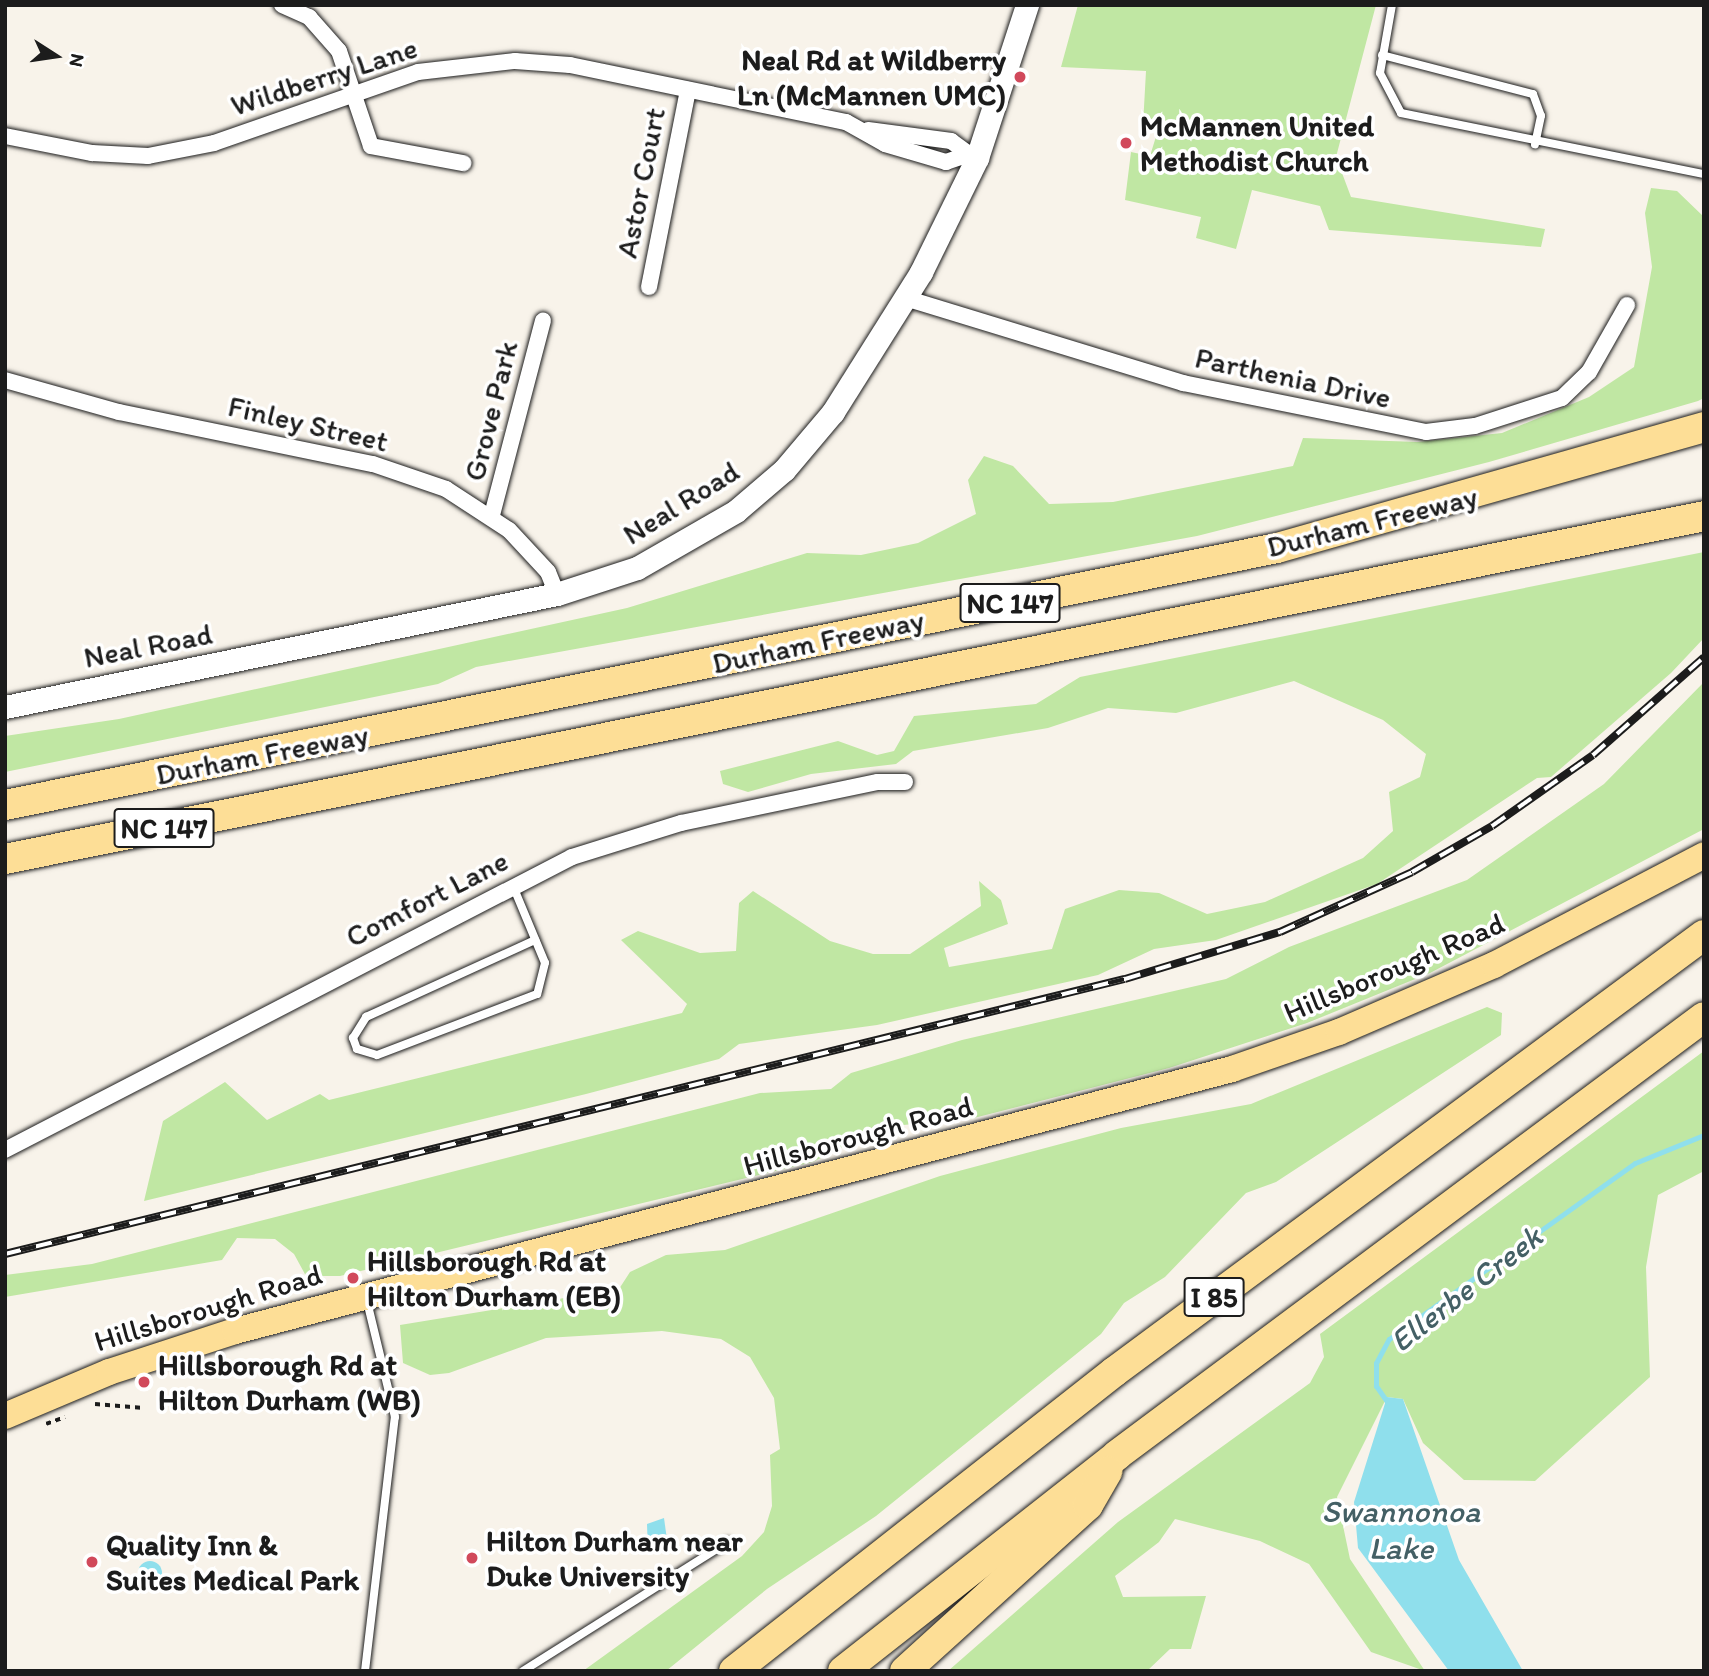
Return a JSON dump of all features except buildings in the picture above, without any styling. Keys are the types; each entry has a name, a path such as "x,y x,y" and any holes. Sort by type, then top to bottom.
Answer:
{"highway":[{"name":"Durham Freeway","path":"5,805 1277,548 1704,427"},
{"name":"Durham Freeway","path":"5,859 1704,516"},
{"name":"I 85","path":"734,1671 1157,1340 1704,935"},
{"name":"I 85","path":"843,1671 1117,1455 1704,1017"},
{"path":"905,1671 1088,1504 1117,1455"}],"main road":[{"name":"Hillsborough Road","path":"5,1416 172,1349 1232,1069 1339,1032 1494,965 1704,855"}],"street":[{"path":"282,5 327,33 371,146 463,163"},
{"name":"Neal Road","path":"5,707 556,594 666,554 765,488 832,412 905,298 971,157 1027,5"},
{"name":"Wildberry Lane","path":"5,136 92,153 148,156 214,143 418,72 494,61 570,65 868,130 951,141 971,157"},
{"name":"Astor Court","path":"649,287 688,90"},
{"name":"Parthenia Drive","path":"905,298 1184,383 1426,432 1475,426 1562,398 1588,372 1627,305"},
{"name":"Grove Park","path":"492,515 542,321"},
{"name":"Finley Street","path":"5,380 119,412 373,464 466,498 492,515 548,572 556,594"},
{"name":"Comfort Lane","path":"5,1150 513,886 616,840 878,782 905,782"}],"lane":[{"path":"1392,5 1380,73 1401,113 1535,144 1658,160 1704,174"},
{"path":"1382,55 1534,94 1541,116 1535,144"},
{"path":"513,886 545,963 543,979 524,1003 377,1055 357,1049 353,1038 366,1017 535,940"},
{"path":"365,1296 395,1417 365,1671"},
{"path":"523,1671 729,1542"}],"path":[{"path":"94,1404 144,1408"}],"green space":[{"path":"1078,5 1376,5 1336,157 1351,197 1545,229 1541,247 1329,230 1320,206 1252,190 1236,249 1196,238 1201,217 1125,200 1131,152 1150,156 1158,130 1143,125 1146,71 1061,67"},
{"path":"1651,188 1677,191 1704,217 1704,398 1698,401 1489,462 1197,536 476,667 438,684 5,772 5,736 119,719 627,608 807,553 861,555 918,543 976,514 968,480 984,456 1013,466 1049,504 1113,502 1293,466 1303,438 1418,442 1502,433 1589,397 1634,367 1652,267 1645,213"},
{"path":"1704,552 1704,638 1671,673 1551,777 1537,778 1377,884 1216,940 1154,949 1098,975 877,1025 739,1044 719,1059 144,1201 163,1121 225,1082 267,1120 320,1094 329,1100 682,1013 687,1004 621,940 638,931 700,953 736,951 739,903 753,891 830,941 873,954 910,954 981,906 979,881 1001,900 1008,924 944,948 949,967 1052,949 1065,909 1119,890 1159,893 1207,914 1265,902 1363,858 1393,831 1389,792 1420,777 1426,754 1383,720 1294,681 1176,713 1108,708 1048,728 913,751 896,764 811,774 748,792 723,784 720,771 838,741 877,755 894,751 914,716 1036,704 1080,677"},
{"path":"1704,682 1704,829 1430,973 1307,1023 1169,1068 970,1119 881,1127 813,1162 340,1276 306,1276 294,1254 275,1239 237,1238 222,1260 5,1297 5,1275 92,1264 760,1093 831,1089 851,1073 962,1040 1226,979 1289,947 1467,880 1604,784"},
{"path":"1487,1007 1502,1013 1501,1035 1276,1182 1246,1193 1165,1277 1124,1303 1101,1334 876,1516 767,1589 666,1671 583,1671 742,1556 764,1532 772,1506 770,1455 780,1449 774,1398 750,1357 721,1339 662,1331 546,1338 449,1373 430,1375 403,1363 400,1325 619,1289 630,1272 666,1255 725,1250 940,1176 1121,1128 1251,1104"},
{"path":"1704,1051 1704,1171 1658,1195 1646,1267 1650,1377 1535,1481 1464,1480 1423,1443 1403,1399 1387,1397 1337,1497 1350,1559 1425,1671 1371,1652 1309,1564 1260,1541 1175,1519 1159,1542 1115,1576 1123,1597 1206,1596 1191,1649 1170,1649 1147,1671 948,1671 1118,1522 1310,1383 1324,1357 1320,1334"}],"water":[{"name":"Swannonoa Lake","path":"1387,1397 1403,1399 1459,1560 1523,1671 1449,1671 1358,1548 1354,1502"},
{"path":"664,1518 668,1547 648,1553 647,1524"},
{"path":"150,1561 161,1568 162,1573 155,1584 150,1585 139,1578 138,1573 145,1562"}],"waterway":[{"name":"Ellerbe Creek","path":"1388,1403 1376,1386 1376,1363 1389,1339 1635,1163 1704,1135"}],"railway":[{"path":"5,1254 1125,979 1280,932 1412,872 1492,826 1593,755 1704,657"}],"place":[{"name":"Neal Rd at Wildberry Ln (McMannen UMC)","path":"1020,77"},
{"name":"McMannen United Methodist Church","path":"1126,143"},
{"name":"Hillsborough Rd at Hilton Durham (EB)","path":"353,1278"},
{"name":"Hillsborough Rd at Hilton Durham (WB)","path":"144,1382"},
{"name":"Hilton Durham near Duke University","path":"472,1558"},
{"name":"Quality Inn & Suites Medical Park","path":"92,1562"}]}
